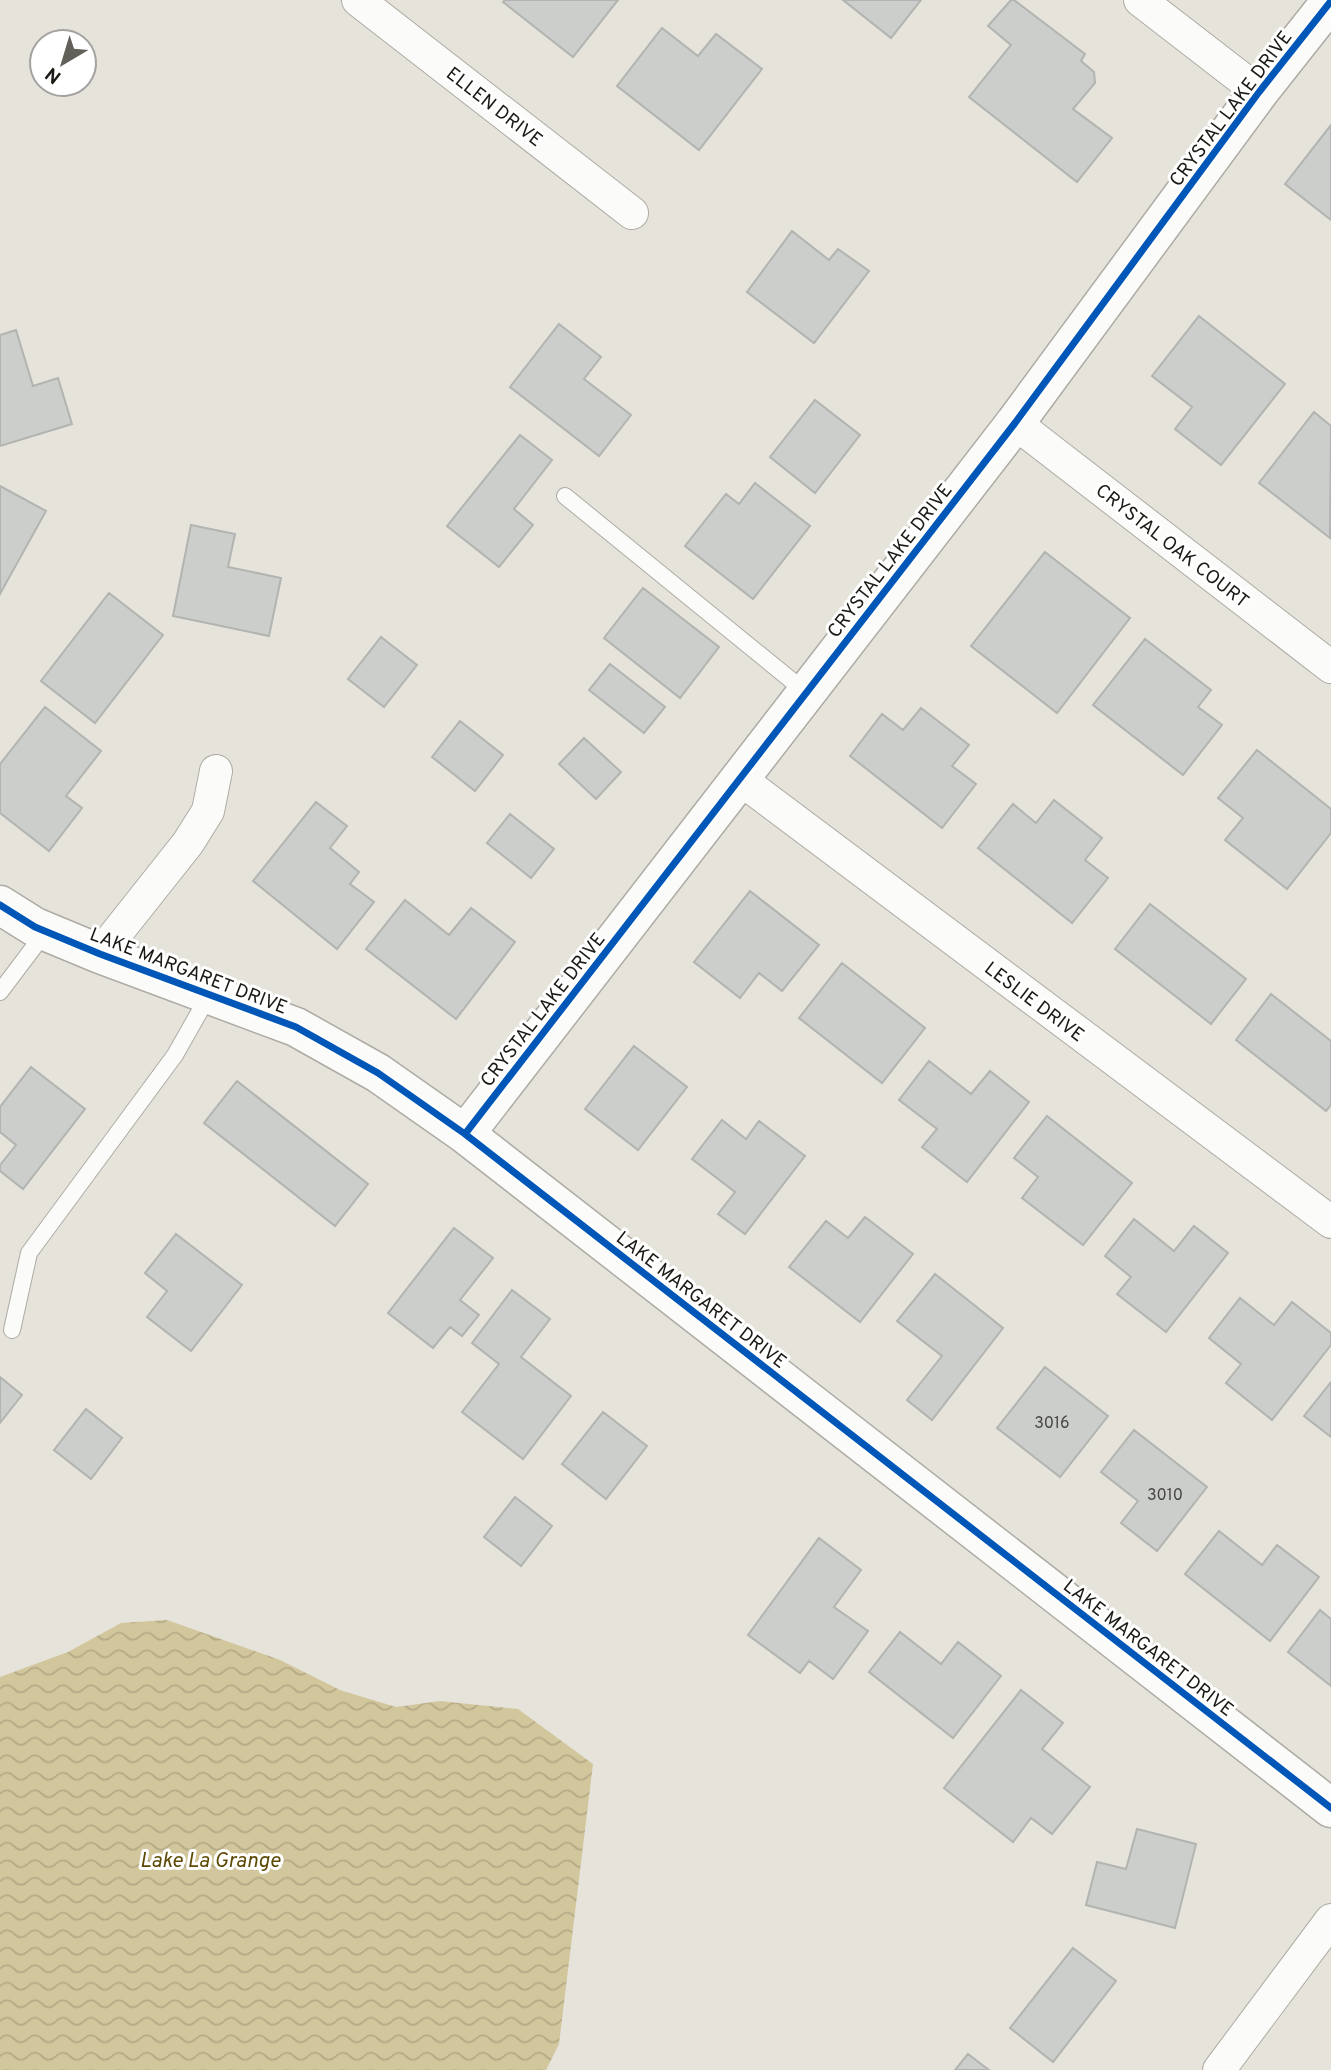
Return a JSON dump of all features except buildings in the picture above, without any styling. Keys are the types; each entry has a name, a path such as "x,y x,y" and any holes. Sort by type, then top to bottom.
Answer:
{"street":[{"name":"ELLEN DRIVE","path":"358,0 632,213"},
{"path":"1140,0 1259,92"},
{"name":"CRYSTAL LAKE DRIVE","path":"465,1134 1014,423 1259,92 1331,1"},
{"name":"CRYSTAL OAK COURT","path":"1014,423 1331,667"},
{"path":"100,954 188,843 208,811 216,771"},
{"name":"LESLIE DRIVE","path":"740,779 1331,1222"},
{"name":"LAKE MARGARET DRIVE","path":"0,905 35,927 100,954 296,1027 378,1073 465,1134 1331,1808"},
{"path":"1219,2070 1331,1920"}],"lane":[{"path":"565,496 807,693"},
{"path":"0,992 46,931"},
{"path":"12,1330 29,1253 175,1055 209,995"}],"water":[{"name":"Lake La Grange","path":"167,1620 280,1660 340,1690 396,1707 440,1701 518,1709 593,1764 559,2044 546,2070 0,2070 0,1677 68,1652 121,1623"}],"cycle path":[{"path":"465,1134 1015,423 1259,92 1331,1"},
{"path":"0,905 35,927 100,954 296,1027 378,1073 465,1134 1331,1808"}]}
